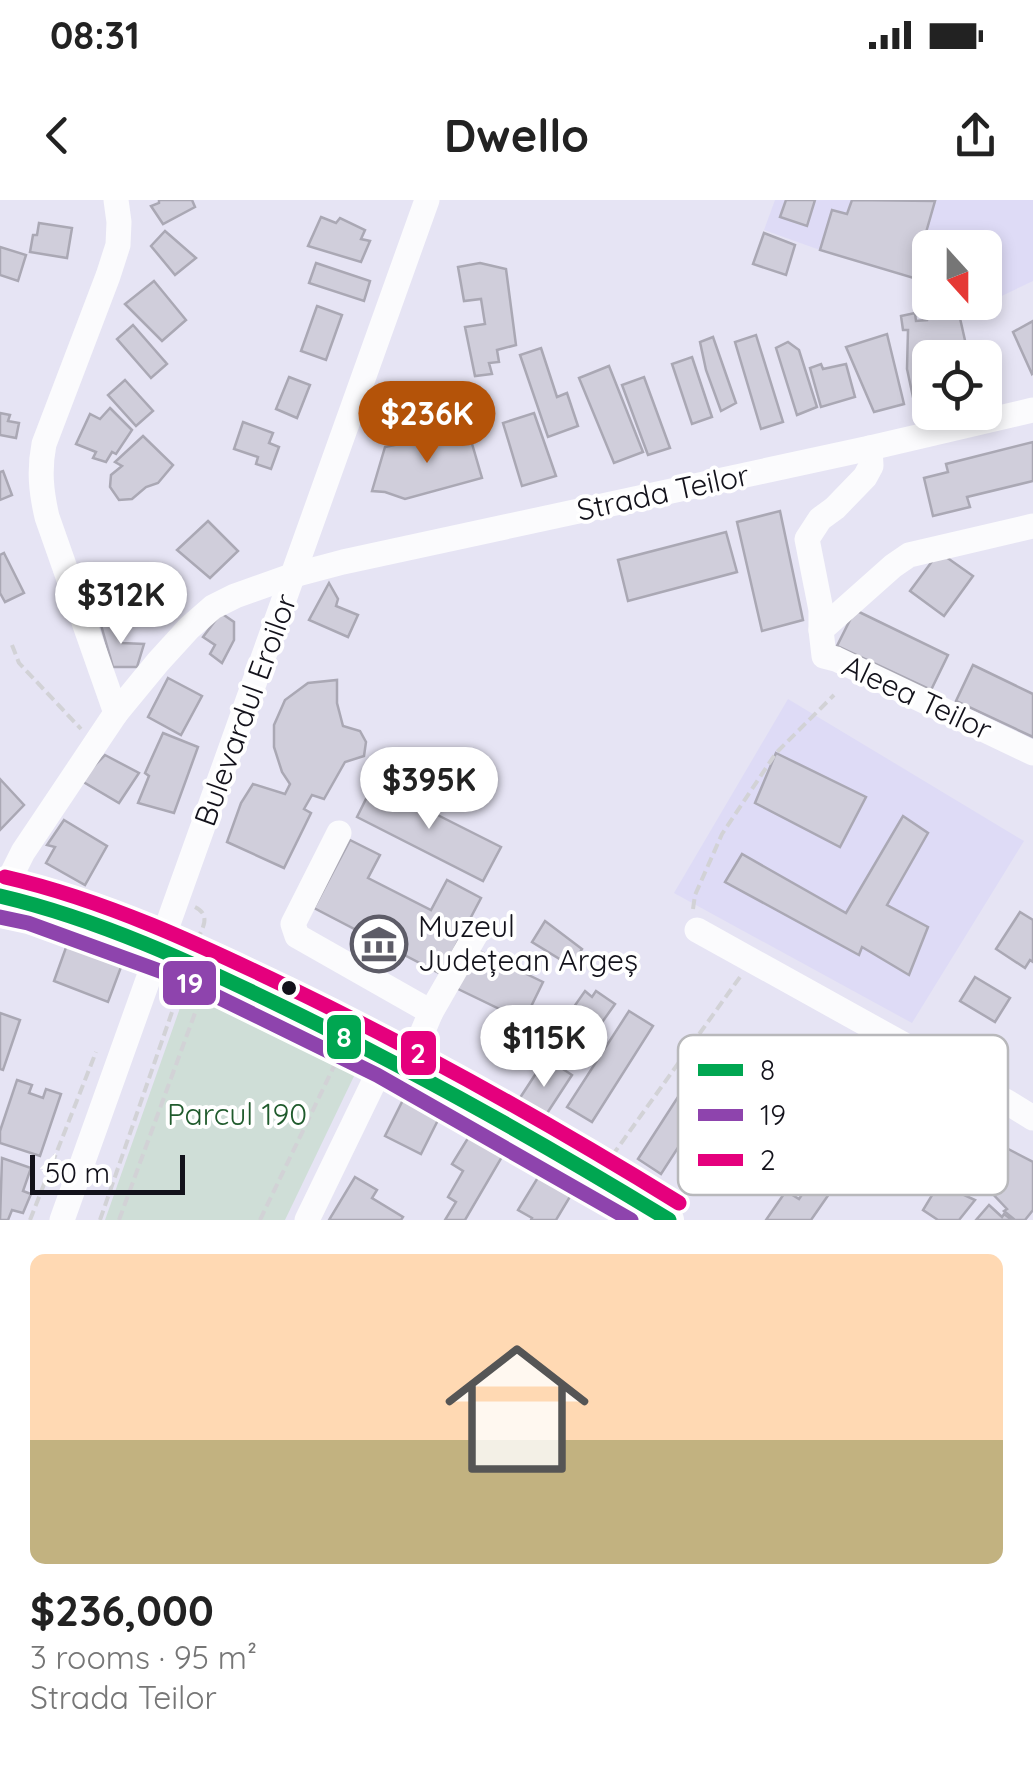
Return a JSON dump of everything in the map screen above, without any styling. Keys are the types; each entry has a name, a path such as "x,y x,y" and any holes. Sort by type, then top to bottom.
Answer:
{"main road":[{"path":"4,896 160,948 396,1063 669,1220"}],"street":[{"path":"116,200 118,245 44,444 40,469 47,517 116,713"},
{"name":"Bulevardul Eroilor","path":"62,1220 427,200"},
{"name":"Strada Teilor","path":"4,896 23,852 116,713 158,662 213,606 343,562 1033,410"},
{"name":"Aleea Teilor","path":"870,448 872,466 865,477 820,519 808,539 821,610 824,656 1033,752"},
{"name":"Aleea Teilor","path":"822,630 910,555 1033,526"},
{"path":"338,834 293,924 297,936 431,1012"},
{"path":"698,930 887,1035"},
{"path":"307,1220 396,1063 477,932"},
{"path":"1008,1102 1033,1118"}],"path":[{"path":"12,645 20,663 94,744"},
{"path":"698,930 693,914 695,895 722,834 776,753 834,694"},
{"path":"698,1035 752,960"},
{"path":"100,1220 183,982 202,992 119,1220"},
{"path":"30,1220 99,1043"},
{"path":"260,1220 339,1056"},
{"path":"597,1176 678,1063"}],"shaded area":[{"path":"775,200 1033,200 1033,281 1002,296 1002,230 912,230 912,278 764,230"},
{"path":"788,699 1024,841 912,1023 674,893"}],"green space":[{"name":"Parcul 190","path":"186,991 356,1072 285,1220 105,1220"}],"building":[{"path":"159,200 192,200 195,207 163,224 151,206"},
{"path":"786,200 815,200 807,226 780,217"},
{"path":"852,200 935,201 927,230 912,230 912,278 820,250 832,210 847,214"},
{"path":"321,217 336,223 340,218 365,230 361,239 370,241 361,262 308,246"},
{"path":"39,223 72,228 67,258 30,252"},
{"path":"165,231 196,258 175,275 151,246"},
{"path":"764,233 795,245 786,275 753,264"},
{"path":"0,247 26,255 18,281 0,275"},
{"path":"316,263 370,281 364,301 309,283"},
{"path":"480,263 506,269 516,345 497,350 499,362 489,363 492,374 475,376 465,327 485,324 481,299 464,301 458,267"},
{"path":"154,281 186,320 162,341 125,304"},
{"path":"317,306 342,315 326,360 301,351"},
{"path":"912,314 912,320 960,320 965,340 912,340 912,392 907,369 908,330 903,330 901,316"},
{"path":"1033,321 1033,373 1032,374 1013,332"},
{"path":"133,325 167,364 151,378 117,339"},
{"path":"887,334 904,404 874,412 846,347"},
{"path":"756,335 783,422 761,429 735,342"},
{"path":"713,337 736,403 721,411 700,342"},
{"path":"788,342 799,350 817,407 797,415 776,348"},
{"path":"541,348 557,397 567,393 578,426 548,437 520,355"},
{"path":"692,357 712,417 692,424 672,364"},
{"path":"821,364 823,369 846,364 855,397 821,407 810,368"},
{"path":"609,366 643,452 614,463 579,378"},
{"path":"289,377 310,385 297,418 276,409"},
{"path":"644,377 670,448 648,455 622,385"},
{"path":"125,380 153,411 136,426 108,395"},
{"path":"446,401 457,430 409,439 404,409"},
{"path":"110,408 132,430 106,462 93,458 96,452 76,444 90,414 100,419"},
{"path":"0,413 10,415 8,421 19,423 16,438 0,435"},
{"path":"534,413 556,476 522,486 503,423"},
{"path":"243,422 273,433 269,443 279,447 271,469 256,464 258,457 234,449"},
{"path":"468,430 482,478 405,499 372,491 385,447"},
{"path":"143,436 173,465 158,483 132,499 119,500 110,487 111,475 122,466 115,462"},
{"path":"1033,442 1033,481 967,497 970,507 933,516 924,478 948,472 946,464"},
{"path":"3,471 12,495 0,500 0,472"},
{"path":"780,511 803,620 762,631 737,522"},
{"path":"208,521 238,551 210,578 177,550"},
{"path":"726,532 737,572 628,601 618,560"},
{"path":"939,552 973,576 944,616 910,591"},
{"path":"4,553 24,593 5,602 0,593 0,555"},
{"path":"116,565 131,566 124,613 88,610 90,578 114,580"},
{"path":"329,583 338,599 336,606 358,615 348,637 309,620"},
{"path":"855,610 948,655 931,690 837,646"},
{"path":"221,613 234,622 234,640 222,663 210,654 215,645 203,637"},
{"path":"118,621 122,643 144,644 137,667 113,667 101,625"},
{"path":"973,665 1033,694 1033,737 956,701"},
{"path":"168,678 202,696 181,735 148,717"},
{"path":"337,680 343,726 360,731 366,742 364,756 345,762 324,799 312,795 304,809 311,813 284,868 227,842 241,803 253,784 285,794 290,784 274,747 274,725 285,700 308,683"},
{"path":"163,733 198,747 174,813 138,803 149,776 145,773"},
{"path":"776,753 866,797 840,847 755,803"},
{"path":"105,755 139,773 119,803 80,780"},
{"path":"0,779 24,805 0,830"},
{"path":"374,783 501,847 483,881 357,817"},
{"path":"903,816 928,833 887,905 928,927 909,975 862,947 859,955 725,882 742,854 846,913"},
{"path":"64,820 107,846 85,885 46,863 55,847 47,845"},
{"path":"350,840 380,855 368,878 431,910 447,880 481,898 441,974 314,908"},
{"path":"1020,912 1033,920 1033,962 1030,960 1025,968 996,949"},
{"path":"545,921 582,949 571,966 532,942"},
{"path":"69,939 124,959 108,1002 54,981"},
{"path":"475,949 543,982 524,1021 456,988"},
{"path":"975,977 1010,998 995,1022 960,1001"},
{"path":"585,991 592,997 596,991 615,1004 581,1052 555,1034"},
{"path":"629,1011 653,1026 592,1122 567,1107"},
{"path":"0,1013 20,1020 3,1070 0,1069"},
{"path":"546,1058 572,1075 542,1121 516,1104"},
{"path":"17,1080 32,1085 29,1093 43,1098 46,1089 61,1094 40,1156 0,1143 0,1131"},
{"path":"408,1090 444,1108 421,1154 385,1136"},
{"path":"678,1097 678,1148 661,1174 638,1159"},
{"path":"473,1130 506,1150 465,1220 445,1220 456,1202 448,1197 463,1171 452,1164"},
{"path":"1008,1149 1033,1162 1033,1210 1025,1220 1015,1220 1004,1211 1007,1209 994,1195 1008,1195"},
{"path":"2,1158 31,1168 23,1191 31,1194 23,1213 12,1210 8,1220 0,1220"},
{"path":"545,1166 577,1185 556,1220 531,1220 518,1210"},
{"path":"355,1177 377,1190 372,1198 403,1217 401,1220 329,1220"},
{"path":"783,1195 799,1199 802,1195 828,1195 811,1220 766,1220"},
{"path":"932,1195 964,1195 975,1200 959,1220 938,1220 923,1210"},
{"path":"989,1205 1002,1217 1004,1214 1012,1220 976,1220"}],"transit line":[{"name":"2","path":"5,877 116,911 294,990 489,1092 679,1203"},
{"name":"8","path":"0,896 109,930 332,1031 430,1082 669,1220"},
{"name":"19","path":"0,917 28,923 179,978 377,1075 631,1220"}],"place":[{"name":"Muzeul Județean Argeș","path":"379,944"}]}
